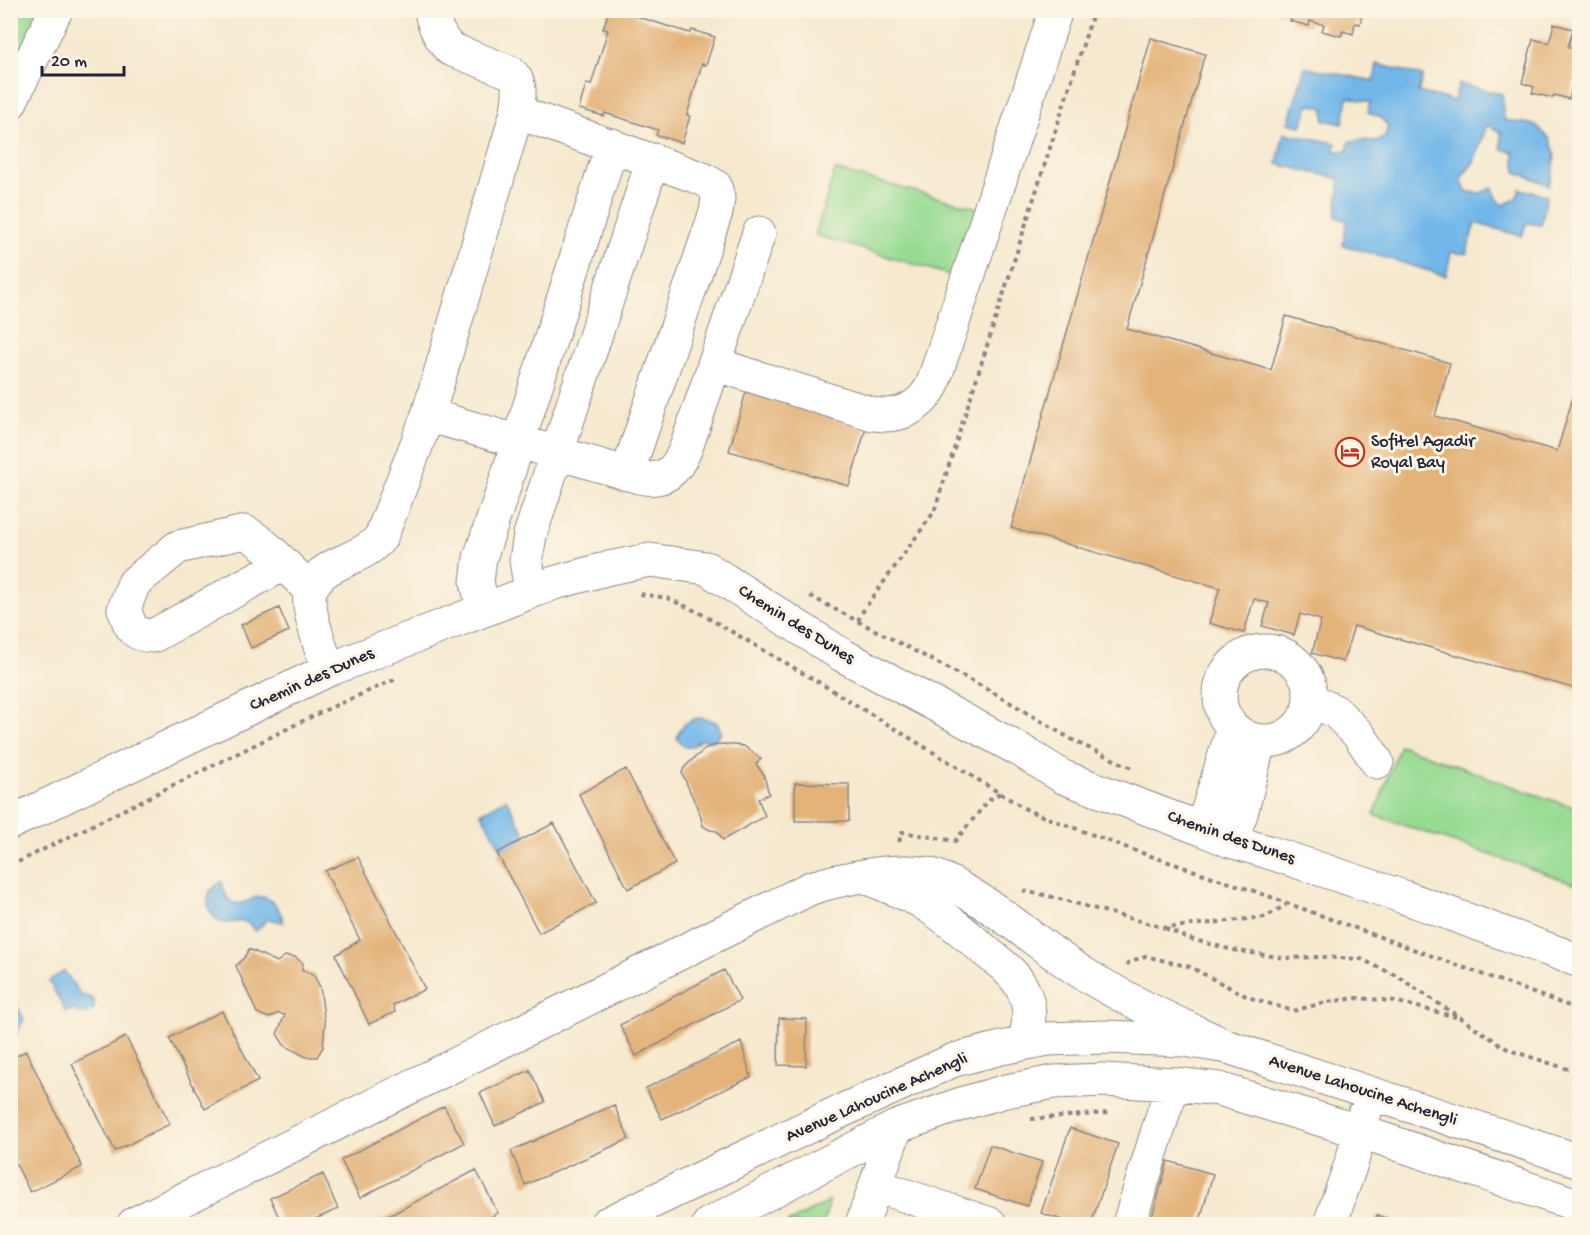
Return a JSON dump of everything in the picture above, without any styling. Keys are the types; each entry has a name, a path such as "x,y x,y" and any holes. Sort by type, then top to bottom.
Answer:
{"street":[{"path":"10,103 56,10"},
{"path":"328,670 309,603 310,590 322,573 374,546 381,537 428,415 517,112 520,87 515,75 450,49 437,28 431,10"},
{"path":"714,364 884,416 907,411 926,396 936,374 1056,10"},
{"path":"517,112 653,160 703,179 715,186 718,198 716,212 627,474"},
{"path":"483,609 477,582 480,558 612,145"},
{"path":"531,591 526,560 530,535 653,160"},
{"path":"428,415 627,474 648,479 666,475 675,468 686,448 759,233"},
{"name":"Chemin des Dunes","path":"10,823 328,670 531,591 609,568 650,560 706,568 842,655 1020,750 1064,777 1216,835 1404,897 1580,961"},
{"path":"283,564 310,590"},
{"path":"1257,650 1278,651 1297,662 1309,679 1311,700 1303,723 1283,739 1246,736 1223,713 1220,694 1224,676 1237,659 1257,650"},
{"path":"1311,700 1336,712 1359,735 1377,762"},
{"path":"1216,835 1240,814 1246,736"},
{"path":"134,1224 811,888 835,880 902,872 927,874 948,882 988,905 1088,976 1148,1009 1228,1047"},
{"path":"864,876 917,900 935,911 1007,969 1023,990 1028,1004 1028,1031 1023,1044"},
{"name":"Avenue Lahoucine Achengli","path":"606,1224 954,1060 1048,1039 1106,1037 1184,1040 1228,1047 1371,1093 1579,1143"},
{"name":"Avenue Lahoucine Achengli","path":"708,1224 896,1127 1006,1091 1054,1082 1103,1080 1219,1089 1359,1131 1580,1206"},
{"path":"1129,1224 1174,1084"},
{"path":"1330,1224 1352,1161 1371,1093"},
{"path":"862,1224 896,1127"},
{"path":"877,1186 990,1224"}],"path":[{"path":"858,621 934,512 1094,10"},
{"path":"634,593 667,598 698,612 825,686 1029,811 1580,1010"},
{"path":"808,595 989,690 1076,742 1139,771"},
{"path":"10,866 323,711 405,675"},
{"path":"899,843 902,832 956,841 989,800 1000,793"},
{"path":"1014,890 1046,895 1165,927 1190,939 1233,950 1284,958 1361,959 1397,976 1509,1050 1580,1073"},
{"path":"1165,927 1265,917 1287,905"},
{"path":"1125,969 1129,962 1145,956 1190,967 1248,997 1293,1011 1327,1002 1357,998 1394,1001 1460,1017"},
{"path":"1028,1120 1111,1113"}],"green space":[{"path":"11,11 42,11 11,76"},
{"path":"835,170 981,209 960,278 815,235"},
{"path":"1400,745 1579,809 1579,885 1374,815"},
{"path":"830,1201 823,1224 786,1224"}],"water":[{"path":"1377,64 1423,76 1418,92 1454,101 1459,84 1502,94 1504,120 1536,125 1550,139 1555,153 1549,185 1516,172 1514,152 1501,149 1501,132 1487,125 1474,162 1461,178 1466,192 1480,193 1493,188 1496,198 1503,205 1516,199 1520,189 1547,195 1541,225 1526,223 1522,236 1475,223 1466,254 1451,252 1446,276 1343,245 1347,221 1336,217 1340,179 1277,164 1284,133 1336,143 1335,151 1347,151 1350,141 1377,142 1385,137 1388,126 1380,117 1368,112 1370,102 1348,97 1343,124 1324,120 1324,108 1309,104 1301,126 1288,123 1305,67 1374,81"},
{"path":"698,718 716,722 721,732 714,741 700,740 693,746 685,747 677,738 680,730 687,723"},
{"path":"506,799 529,841 505,856 481,813"},
{"path":"222,881 228,899 240,903 256,897 268,899 278,909 283,922 268,919 255,932 246,922 221,922 210,911 208,900 211,890"},
{"path":"64,971 81,995 94,1000 94,1009 83,1014 72,1009 66,1012 49,981"},
{"path":"11,1001 24,1019 11,1039"}],"building":[{"path":"609,10 633,10 636,11 635,16 690,33 692,30 715,37 706,65 702,64 687,115 690,116 682,143 656,135 658,130 605,113 604,116 579,109 586,84 591,85 608,30 603,29"},
{"path":"1275,10 1363,10 1360,24 1355,23 1353,34 1343,31 1341,36 1322,31 1324,25 1310,21 1309,26 1290,21 1292,16"},
{"path":"1554,24 1573,29 1568,47 1580,50 1580,78 1575,77 1569,99 1532,93 1534,87 1522,83 1533,39 1549,43"},
{"path":"1151,38 1205,54 1127,329 1271,370 1286,316 1450,363 1435,416 1557,451 1580,374 1580,690 1354,626 1343,662 1312,653 1321,620 1300,614 1294,635 1262,626 1269,603 1254,599 1244,633 1209,623 1220,588 1011,528"},
{"path":"746,392 866,428 849,486 729,451"},
{"path":"279,608 289,631 251,648 241,625"},
{"path":"722,744 744,746 761,759 756,764 764,775 769,794 758,799 765,816 723,840 717,831 703,826 682,773 694,758 708,747"},
{"path":"626,769 675,864 628,889 579,794"},
{"path":"795,783 849,784 849,821 795,821"},
{"path":"554,823 596,903 539,933 497,853"},
{"path":"358,857 425,989 393,1005 395,1012 369,1024 336,955 360,940 325,871"},
{"path":"249,949 277,962 285,956 295,957 303,963 302,970 313,974 320,987 325,1024 323,1047 317,1057 306,1057 284,1045 277,1034 285,1015 279,1013 269,1018 257,1013 236,966"},
{"path":"724,970 740,1000 636,1056 620,1025"},
{"path":"222,1011 258,1081 205,1109 169,1038"},
{"path":"779,1018 807,1019 806,1066 778,1065"},
{"path":"126,1037 170,1124 115,1151 72,1064"},
{"path":"741,1042 751,1077 662,1119 646,1088"},
{"path":"26,1051 82,1167 30,1192 10,1152 10,1059"},
{"path":"530,1070 545,1102 495,1126 480,1093"},
{"path":"614,1105 629,1139 525,1185 511,1151"},
{"path":"444,1106 464,1143 360,1198 341,1160"},
{"path":"1070,1128 1118,1144 1091,1224 1075,1224 1041,1213"},
{"path":"990,1145 1042,1162 1027,1206 975,1189"},
{"path":"1168,1161 1213,1174 1199,1224 1150,1224"},
{"path":"476,1170 498,1213 476,1224 378,1224 377,1222"},
{"path":"323,1174 338,1209 304,1224 282,1224 270,1198"},
{"path":"1377,1215 1403,1224 1374,1224"}],"place":[{"name":"Sofitel Agadir Royal Bay","path":"1350,452"}]}
